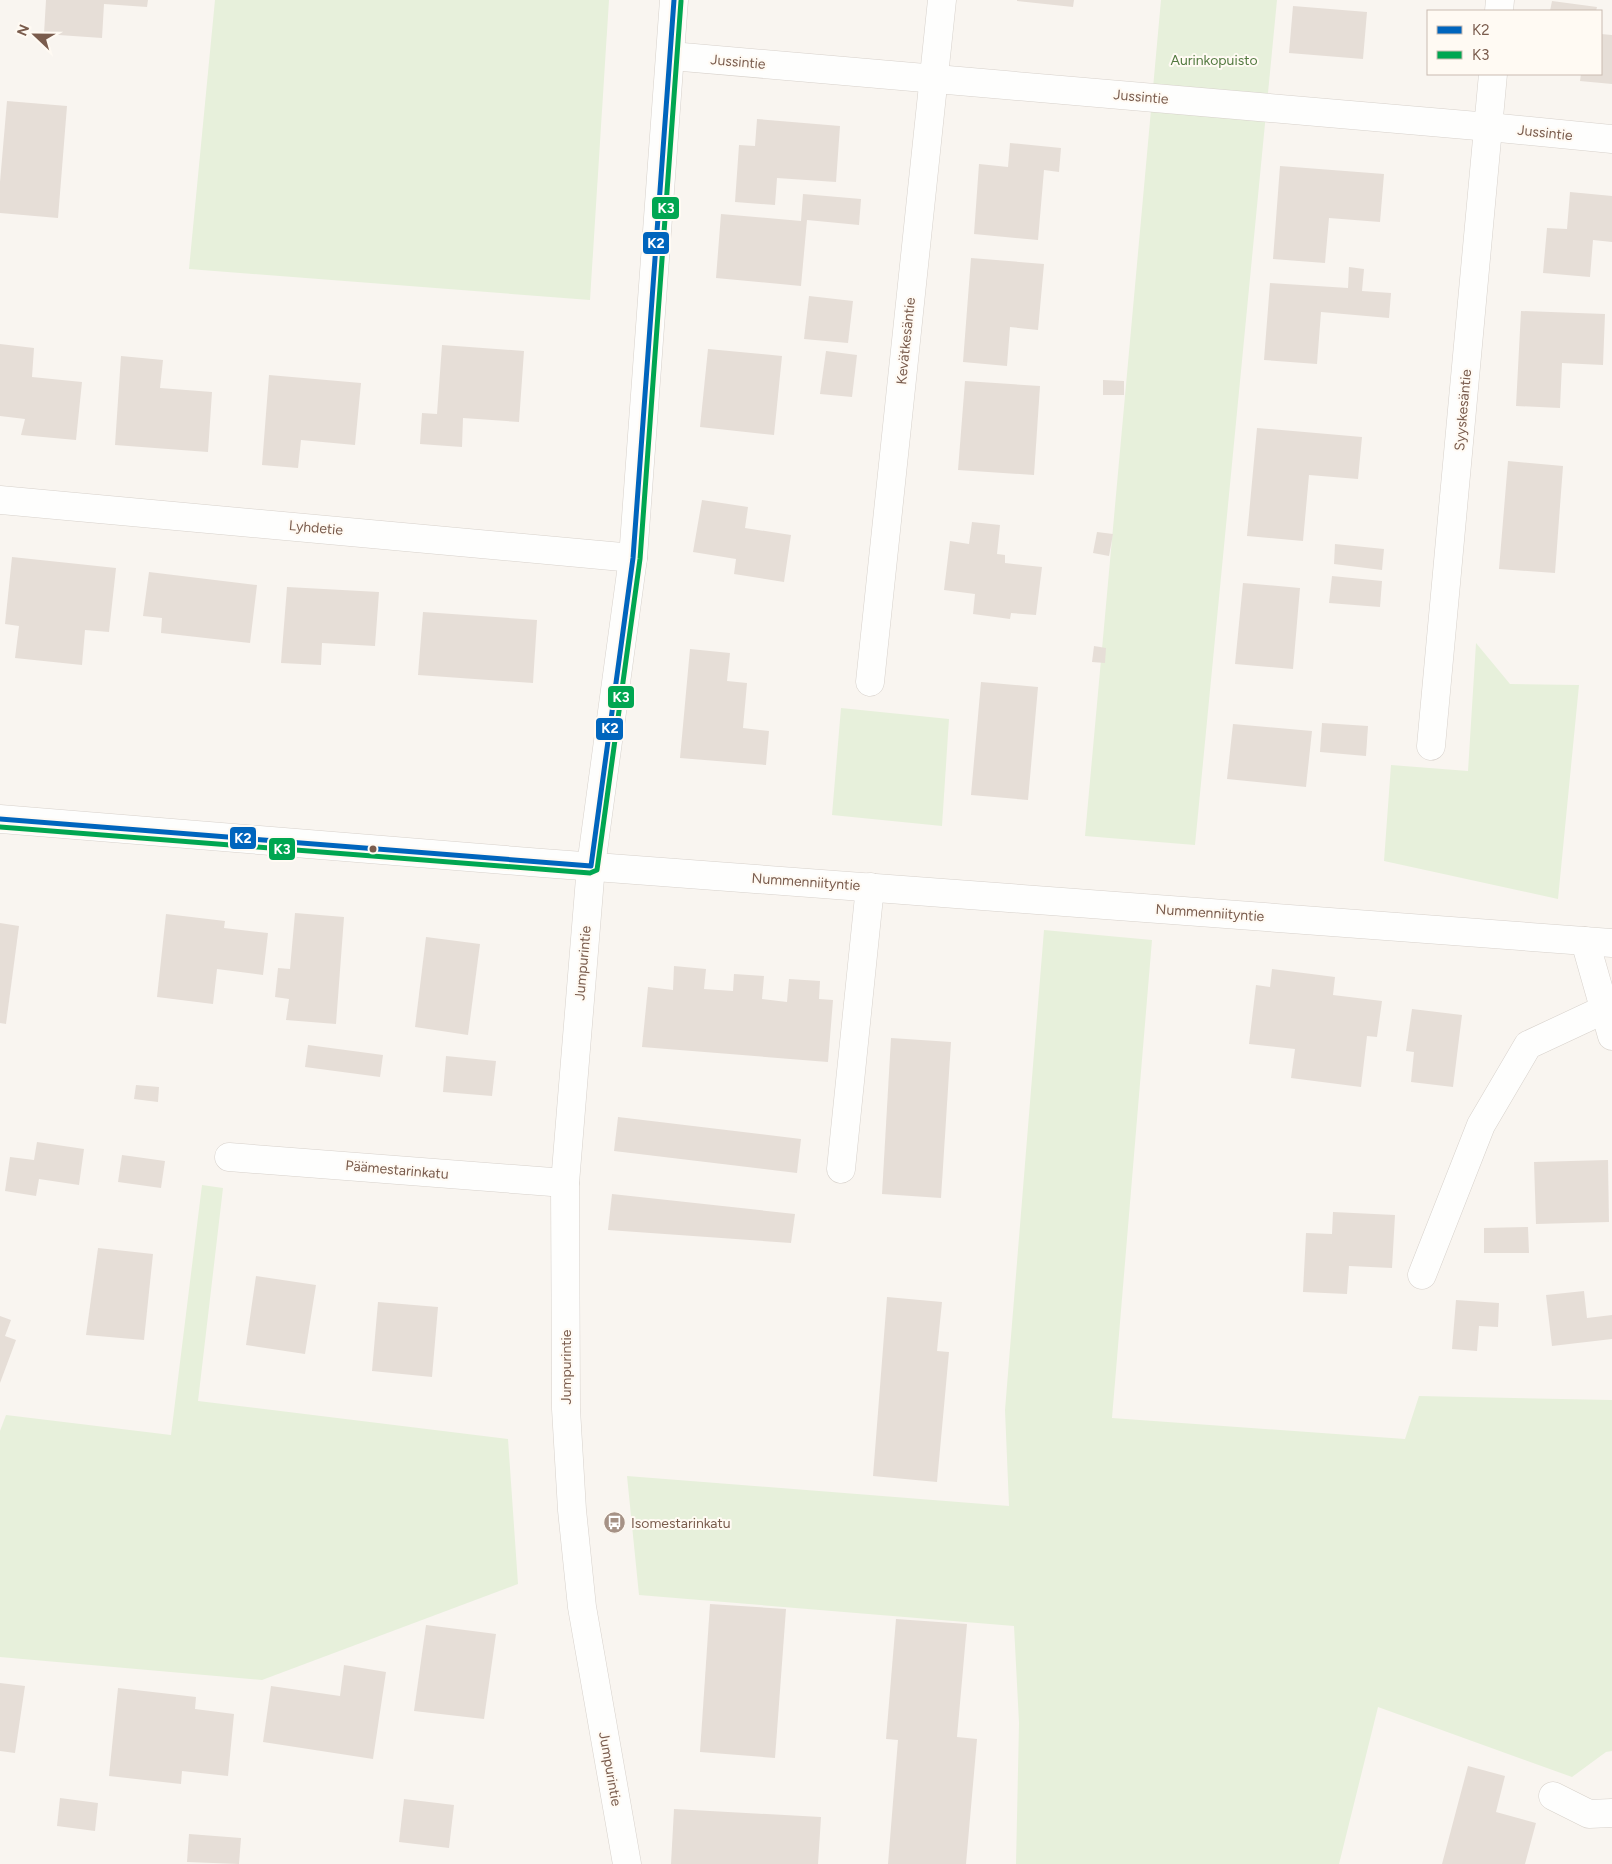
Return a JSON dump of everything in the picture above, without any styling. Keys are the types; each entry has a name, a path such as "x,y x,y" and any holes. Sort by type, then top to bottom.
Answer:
{"street":[{"name":"Jumpurintie","path":"627,1864 582,1607 572,1510 566,1409 565,1183 591,866 633,558 674,0"},
{"name":"Kevätkesäntie","path":"870,682 942,0"},
{"name":"Jussintie","path":"671,56 1612,139"},
{"name":"Syyskesäntie","path":"1431,746 1494,75"},
{"name":"Lyhdetie","path":"0,500 633,558"},
{"name":"Nummenniityntie","path":"0,819 591,866 1612,943"},
{"path":"841,1169 870,887"},
{"path":"1585,941 1612,1036"},
{"path":"1422,1275 1481,1126 1528,1045 1604,1010"},
{"name":"Päämestarinkatu","path":"229,1157 565,1183"},
{"path":"1553,1796 1589,1814 1612,1813"}],"green space":[{"path":"215,0 609,0 590,300 189,269"},
{"name":"Aurinkopuisto","path":"1161,0 1277,0 1195,845 1085,836"},
{"path":"1476,643 1510,684 1579,685 1558,899 1384,861 1391,765 1468,771"},
{"path":"841,708 949,719 942,826 832,815"},
{"path":"1044,930 1152,940 1112,1418 1405,1439 1419,1396 1612,1400 1612,1751 1606,1752 1572,1777 1378,1707 1339,1864 1016,1864 1019,1723 1014,1626 639,1595 627,1476 1009,1506 1005,1410"},
{"path":"202,1185 223,1188 198,1401 508,1439 518,1584 262,1680 0,1657 0,1431 6,1415 171,1435"}],"building":[{"path":"46,0 148,0 147,7 104,4 102,38 44,34"},
{"path":"1017,0 1074,0 1073,7"},
{"path":"1552,1 1597,7 1596,10 1550,10"},
{"path":"1293,6 1367,12 1363,59 1289,53"},
{"path":"1602,34 1612,35 1612,84 1580,81 1581,75 1602,75"},
{"path":"7,101 67,106 58,218 0,213 0,182"},
{"path":"757,119 840,126 836,182 777,178 775,205 735,202 739,145 755,146"},
{"path":"1010,143 1061,148 1059,172 1044,170 1038,240 974,234 979,164 1008,167"},
{"path":"1280,166 1384,174 1380,222 1329,218 1325,263 1273,259"},
{"path":"1570,192 1612,196 1612,242 1593,240 1590,277 1543,273 1547,228 1567,229"},
{"path":"803,194 861,199 859,225 807,220 801,286 716,278 721,214 801,221"},
{"path":"971,258 1044,264 1038,330 1010,327 1007,366 963,362"},
{"path":"1349,267 1364,269 1362,291 1391,293 1389,318 1321,312 1317,364 1264,360 1270,283 1348,288"},
{"path":"809,296 853,301 848,343 804,339"},
{"path":"1521,311 1605,314 1603,365 1562,363 1560,408 1516,406"},
{"path":"0,344 34,348 32,377 82,382 76,440 21,435 25,419 0,416"},
{"path":"442,345 524,351 519,422 463,418 462,447 420,444 422,413 437,414"},
{"path":"708,349 782,356 774,435 700,427"},
{"path":"826,351 857,355 852,397 820,394"},
{"path":"121,356 163,360 160,388 212,392 208,452 115,445"},
{"path":"269,375 361,383 355,445 301,440 298,468 262,465"},
{"path":"1103,380 1124,381 1124,395 1103,395"},
{"path":"965,381 1040,386 1034,475 958,470"},
{"path":"1257,428 1362,437 1358,479 1309,475 1303,541 1247,536"},
{"path":"1508,461 1563,466 1555,573 1499,569"},
{"path":"702,500 748,507 745,528 791,535 784,582 734,574 736,559 693,552"},
{"path":"972,522 1000,525 997,554 1005,555 1005,563 1042,567 1036,615 1011,613 1010,619 973,614 975,594 944,590 950,541 969,544"},
{"path":"1097,532 1113,534 1109,556 1093,553"},
{"path":"1335,544 1384,549 1382,570 1334,564"},
{"path":"12,557 116,568 109,632 85,630 82,665 15,658 19,626 5,624"},
{"path":"149,572 257,585 250,643 161,633 162,618 143,616"},
{"path":"1332,576 1382,581 1380,607 1329,603"},
{"path":"1243,583 1300,588 1293,669 1235,664"},
{"path":"287,587 379,592 375,646 322,643 321,665 281,663"},
{"path":"423,612 537,620 533,683 418,675"},
{"path":"1094,646 1106,648 1105,663 1092,662"},
{"path":"690,649 730,653 727,681 747,683 743,728 769,731 766,765 680,758"},
{"path":"981,682 1038,687 1028,800 971,795"},
{"path":"1322,723 1368,726 1366,756 1320,752"},
{"path":"1233,724 1312,731 1306,787 1227,779"},
{"path":"295,913 344,917 336,1024 286,1020 289,999 275,997 278,968 290,969"},
{"path":"166,914 225,921 224,928 268,933 263,975 217,969 213,1004 157,997"},
{"path":"0,923 19,926 6,1024 0,1023"},
{"path":"426,937 480,944 468,1035 415,1027"},
{"path":"674,966 706,969 704,989 733,991 734,974 764,976 762,999 787,1002 789,979 820,981 819,999 833,1000 828,1062 642,1047 648,987 673,990"},
{"path":"1272,969 1335,977 1333,995 1382,1001 1377,1037 1367,1036 1361,1087 1291,1078 1295,1049 1249,1044 1256,985 1270,987"},
{"path":"1412,1009 1462,1015 1453,1087 1411,1082 1414,1052 1406,1051"},
{"path":"891,1038 951,1042 941,1198 882,1194"},
{"path":"308,1045 383,1055 380,1077 305,1067"},
{"path":"446,1056 496,1061 492,1096 443,1092"},
{"path":"136,1085 159,1087 158,1102 134,1099"},
{"path":"618,1117 801,1139 797,1173 614,1151"},
{"path":"37,1142 84,1149 79,1185 39,1179 36,1196 5,1191 10,1157 34,1160"},
{"path":"122,1155 165,1161 161,1188 118,1182"},
{"path":"1608,1160 1609,1222 1536,1224 1534,1162"},
{"path":"612,1194 795,1214 791,1243 608,1230"},
{"path":"1333,1212 1395,1215 1392,1268 1349,1266 1347,1294 1303,1292 1306,1233 1332,1234"},
{"path":"1528,1227 1529,1253 1484,1253 1484,1228"},
{"path":"98,1248 153,1254 144,1340 86,1335"},
{"path":"256,1276 316,1285 305,1354 246,1345"},
{"path":"1584,1291 1587,1318 1612,1315 1612,1339 1552,1346 1546,1295"},
{"path":"887,1297 942,1302 937,1351 949,1352 937,1482 873,1476"},
{"path":"1456,1300 1499,1303 1498,1327 1479,1326 1477,1351 1452,1349"},
{"path":"378,1302 438,1307 432,1377 372,1371"},
{"path":"0,1316 11,1320 5,1336 16,1340 0,1383"},
{"path":"710,1604 786,1609 775,1758 700,1752"},
{"path":"896,1619 967,1624 957,1737 977,1739 966,1864 888,1864 898,1740 886,1739"},
{"path":"426,1625 496,1634 484,1719 414,1711"},
{"path":"344,1665 386,1672 373,1759 263,1742 271,1686 340,1696"},
{"path":"0,1683 25,1686 15,1753 0,1751"},
{"path":"118,1688 196,1697 195,1709 234,1714 228,1776 182,1771 181,1784 109,1776"},
{"path":"1468,1766 1505,1776 1496,1812 1536,1823 1525,1864 1442,1864"},
{"path":"60,1798 98,1803 95,1831 57,1826"},
{"path":"404,1799 454,1805 449,1848 399,1842"},
{"path":"674,1809 821,1817 818,1864 671,1864"},
{"path":"189,1834 241,1838 239,1864 187,1862"}],"transit line":[{"name":"K2","path":"0,819 591,866 633,558 674,0"},
{"name":"K3","path":"0,827 590,873 597,870 640,559 681,1"}],"place":[{"name":"Isomestarinkatu","path":"615,1523"}]}
